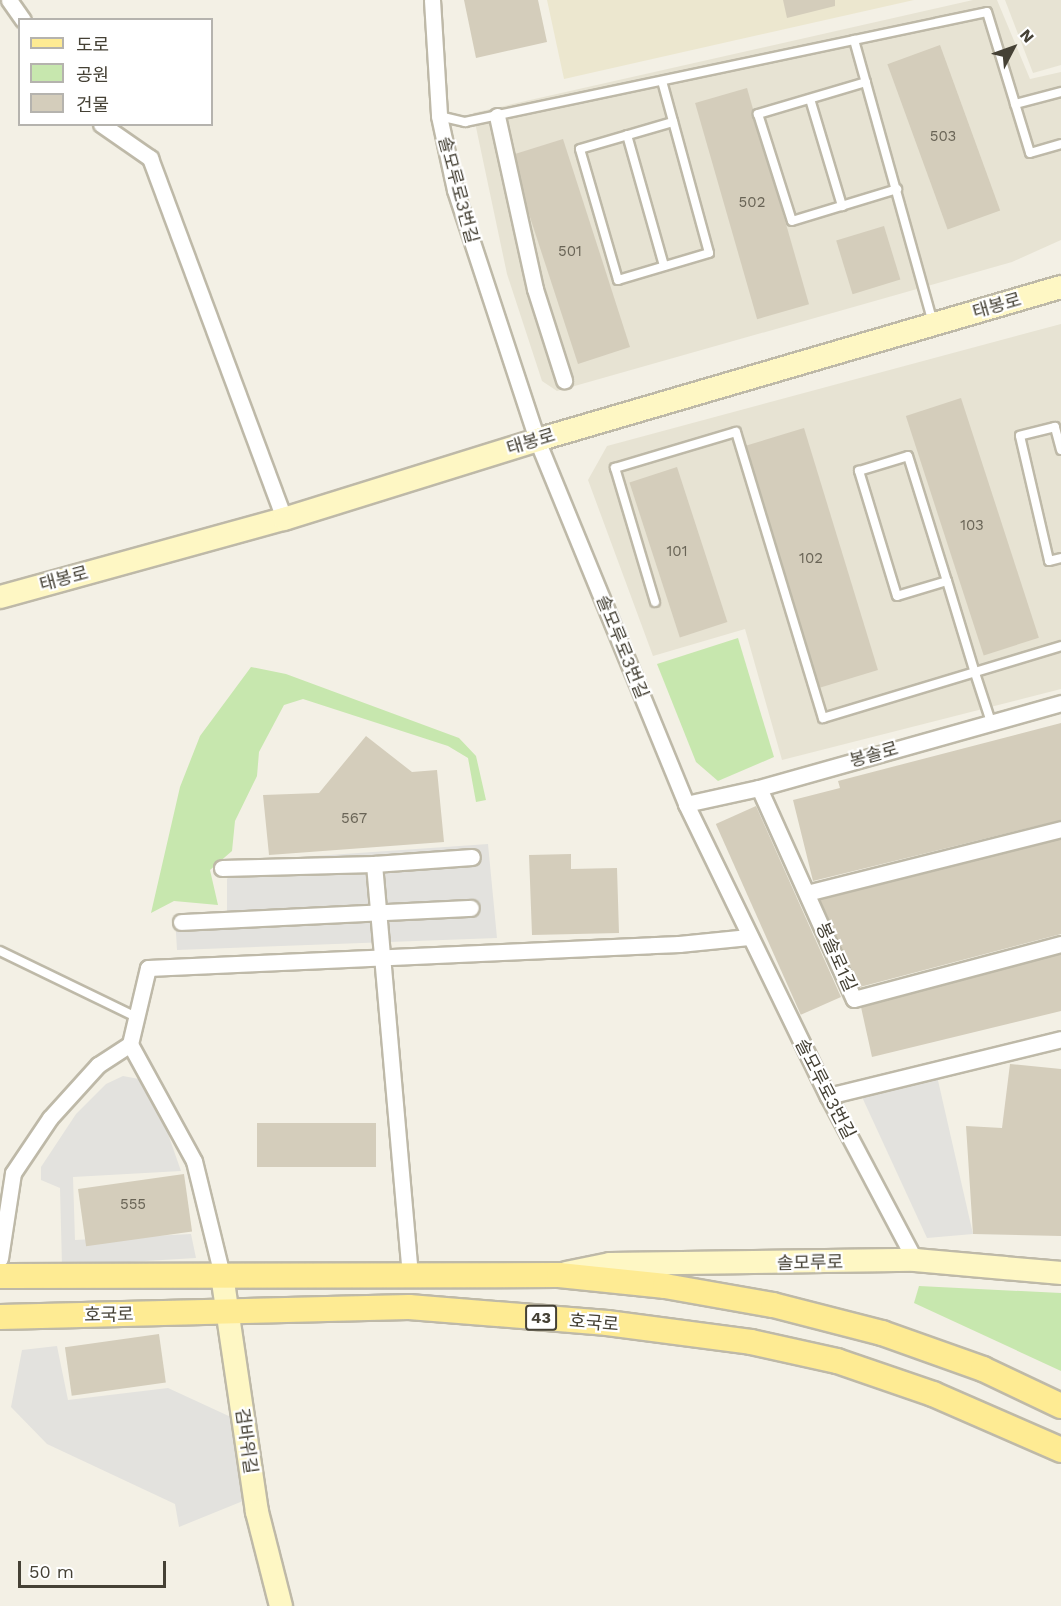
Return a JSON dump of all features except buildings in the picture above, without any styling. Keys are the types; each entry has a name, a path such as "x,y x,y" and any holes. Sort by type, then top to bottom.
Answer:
{"main road":[{"name":"태봉로","path":"0,597 284,519 537,440 1061,287"},
{"name":"솔모루로","path":"559,1275 610,1264 915,1260 1061,1273"},
{"name":"검바위길","path":"222,1275 257,1512 281,1606"},
{"path":"0,1276 559,1275 720,1293 829,1318 983,1370 1057,1405 1038,1440"},
{"name":"호국로","path":"0,1317 409,1307 607,1323 751,1342 882,1374 1061,1450"}],"street":[{"path":"9,0 22,18"},
{"name":"솔모루로3번길","path":"432,0 439,116 455,190 537,440 686,804 748,937 828,1096 915,1260"},
{"path":"497,116 535,289 564,380"},
{"path":"104,126 150,158 284,519"},
{"name":"봉솔로","path":"686,804 759,788 1061,703"},
{"name":"봉솔로1길","path":"759,788 854,999 1061,944"},
{"path":"807,893 1061,829"},
{"path":"222,868 374,864 472,857"},
{"path":"374,864 410,1276"},
{"path":"181,922 471,908"},
{"path":"222,1275 194,1161 130,1044 148,968 381,959 748,937"},
{"path":"828,1096 1061,1039"},
{"path":"0,1258 13,1173 50,1118 98,1065 130,1044"}],"lane":[{"path":"439,116 465,122 497,116 987,12 1030,153 1061,144"},
{"path":"854,40 934,324"},
{"path":"662,81 709,252 618,280 580,149 673,122"},
{"path":"866,82 758,114 792,221 897,189"},
{"path":"1016,104 1061,92"},
{"path":"810,99 842,206"},
{"path":"627,135 664,266"},
{"path":"1061,450 1055,427 1020,436 1049,561 1061,558"},
{"path":"655,602 615,468 736,432 824,718 1061,646"},
{"path":"947,581 897,596 859,471 908,456 991,722"},
{"path":"0,951 136,1017"}],"shaded area":[{"path":"547,0 914,0 564,79"},
{"path":"973,0 997,0 1030,79 1061,72 1061,240 1012,262 557,391 542,381 507,274 473,113"},
{"path":"1005,0 1061,0 1061,65 1033,73"},
{"path":"1061,324 1061,689 782,760 745,629 653,656 588,480 607,446"},
{"path":"488,844 497,938 177,950 175,917 227,913 227,879 243,861"},
{"path":"123,1076 139,1079 167,1131 181,1171 73,1177 75,1240 191,1234 196,1258 62,1266 60,1188 41,1180 41,1167 76,1114 106,1084"},
{"path":"937,1076 973,1234 927,1238 862,1097"},
{"path":"57,1346 68,1400 168,1388 233,1418 243,1501 179,1527 175,1504 47,1444 11,1407 22,1350"}],"green space":[{"path":"738,638 774,757 718,781 696,762 657,664"},
{"path":"251,667 286,674 459,738 476,756 486,800 476,802 468,758 448,746 303,699 284,705 259,752 257,776 235,821 232,851 210,870 218,905 174,901 151,913 180,787 200,736"},
{"path":"919,1286 1061,1293 1061,1371 914,1303"}]}
